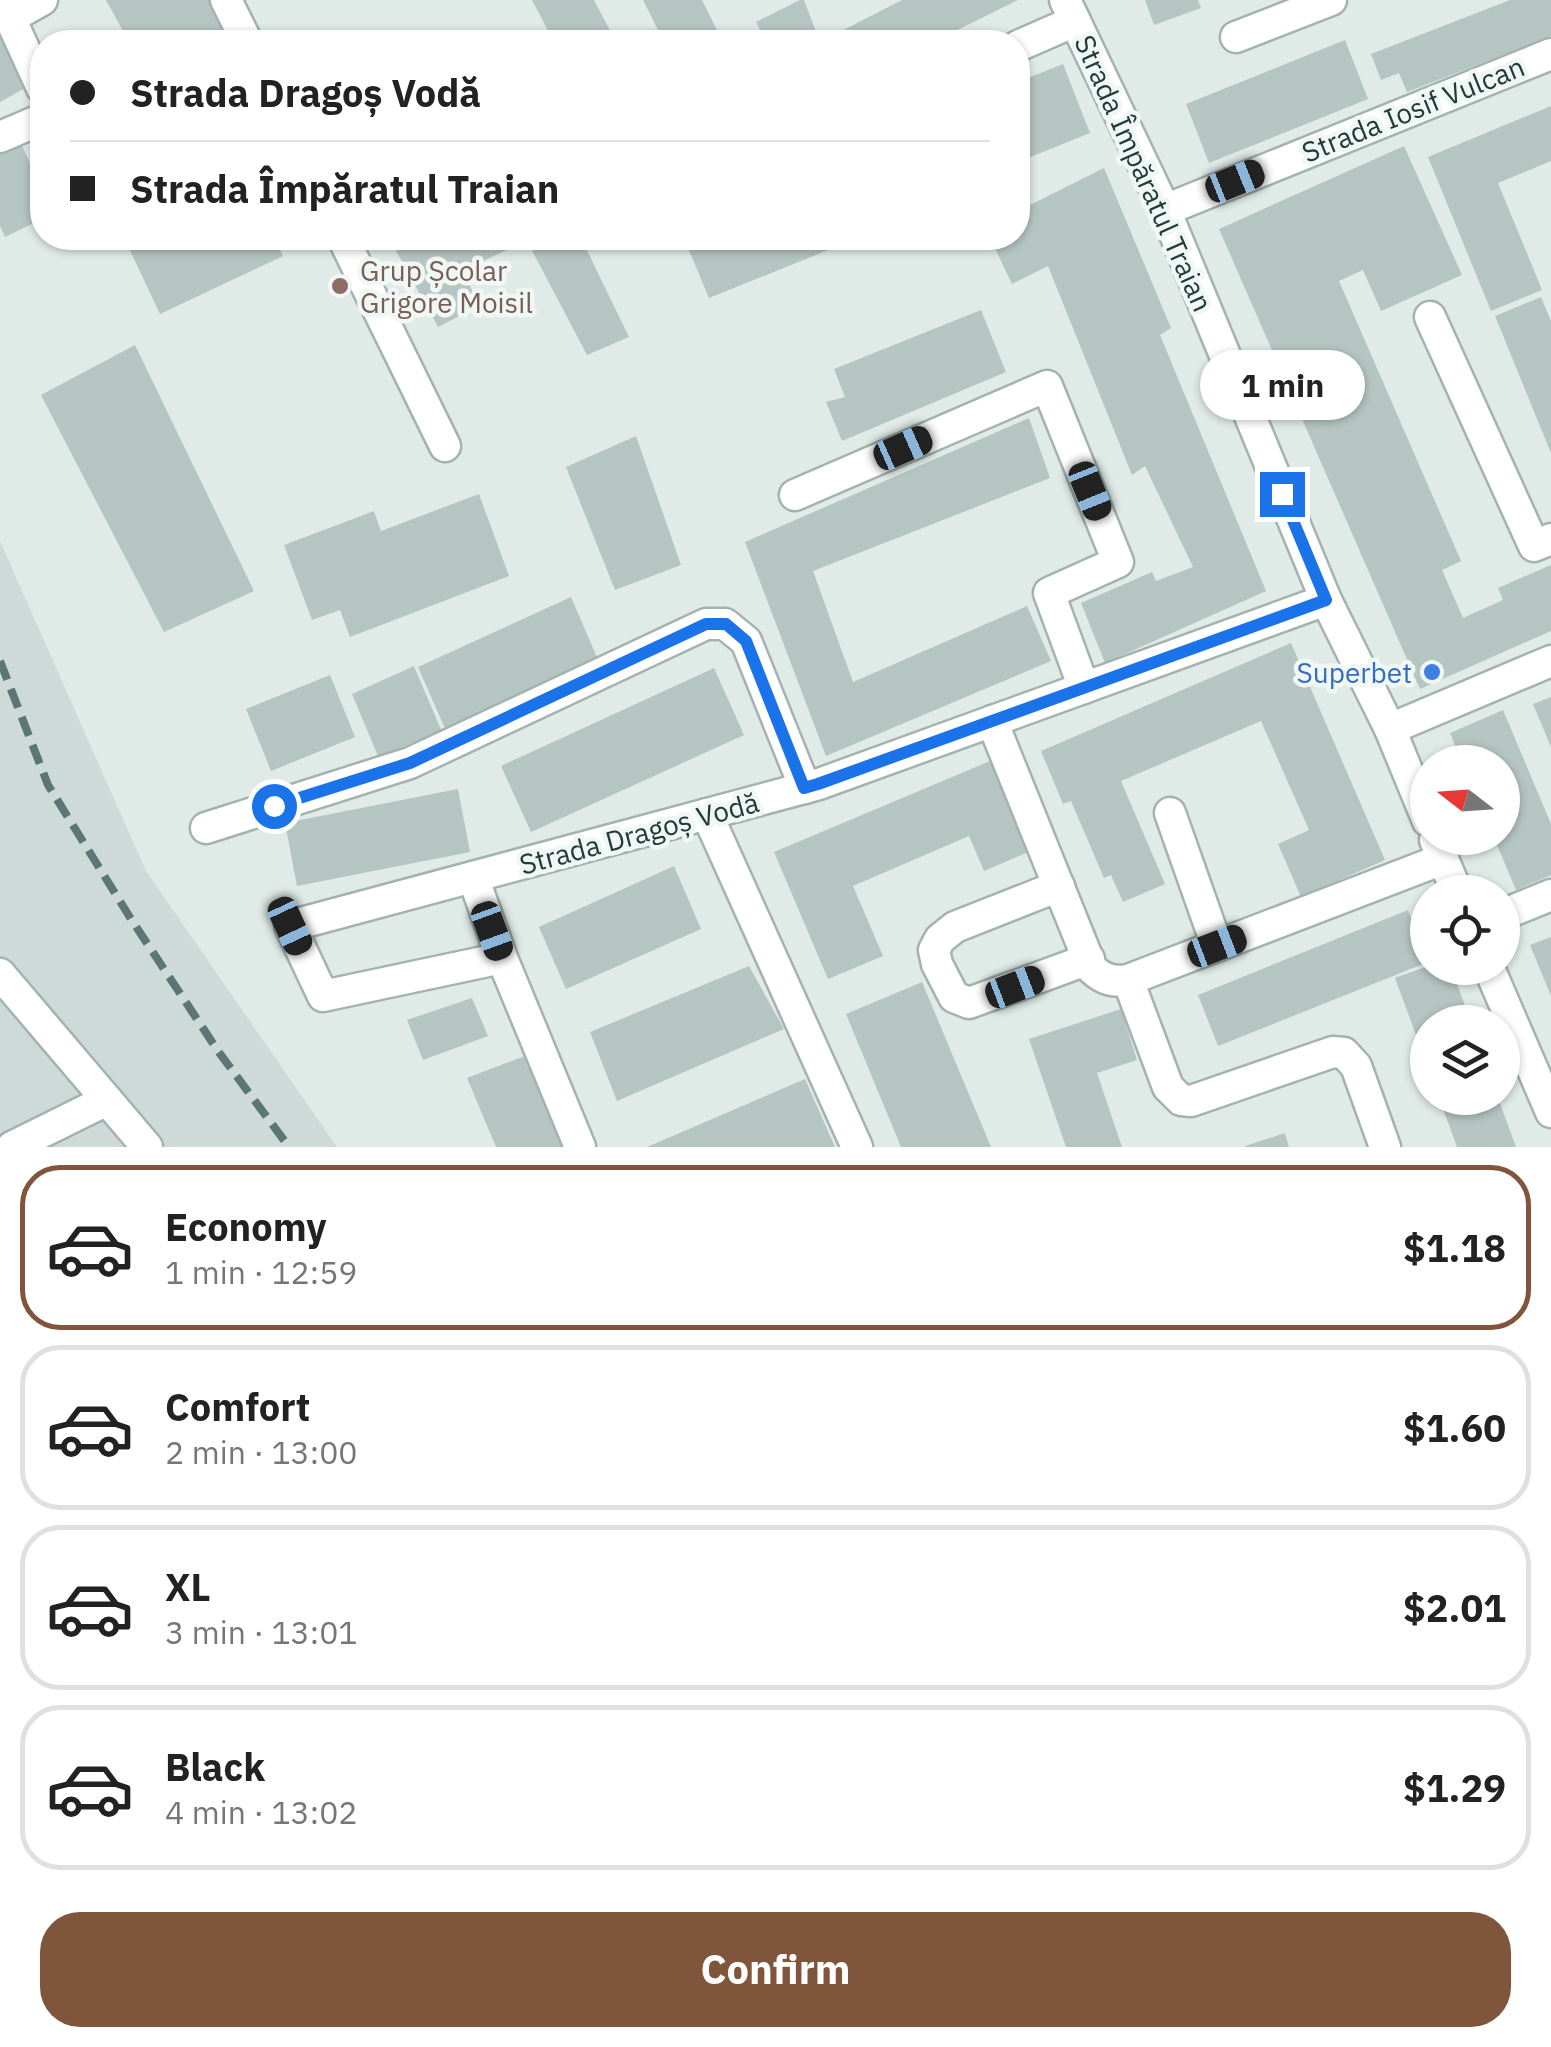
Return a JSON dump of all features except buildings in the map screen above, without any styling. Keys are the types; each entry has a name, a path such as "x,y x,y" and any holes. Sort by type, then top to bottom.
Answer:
{"street":[{"path":"30,63 5,10 42,0"},
{"path":"226,0 241,30"},
{"path":"1236,37 1330,0"},
{"name":"Strada Împăratul Traian","path":"1030,38 1070,10 1164,210 1326,600 1410,777"},
{"name":"Strada Iosif Vulcan","path":"1164,210 1551,54"},
{"path":"0,137 30,124"},
{"path":"349,250 445,446"},
{"path":"1430,317 1534,546 1551,539"},
{"path":"795,495 1046,386 1118,562 1049,594 1084,688"},
{"name":"Strada Dragoș Vodă","path":"502,958 322,996 290,926 804,788 1326,600"},
{"path":"206,828 410,763 706,624 726,624 746,641 804,788"},
{"path":"1390,728 1551,661"},
{"path":"992,721 1088,960 1101,978 1128,980 1217,946 1423,855"},
{"path":"1170,813 1217,946"},
{"path":"708,814 857,1147"},
{"path":"473,877 580,1147"},
{"path":"1059,886 955,927 934,950 936,964 954,997 969,1003 1088,960"},
{"path":"1520,908 1551,896"},
{"path":"0,974 147,1147"},
{"path":"1128,980 1168,1087 1180,1100 1191,1101 1333,1052 1344,1053 1356,1066 1385,1147"},
{"path":"1496,985 1551,1112"},
{"path":"12,1147 56,1137 106,1100"}],"shaded area":[{"path":"0,541 146,871 337,1147 0,1147"}],"railway":[{"path":"0,661 48,785 218,1051 289,1147"}],"place":[{"name":"Grup Școlar Grigore Moisil","path":"340,286"},
{"name":"Superbet","path":"1432,672"}],"route":[{"path":"274,806 410,763 706,624 726,624 746,641 804,788 818,784 1326,600 1282,494"}]}
